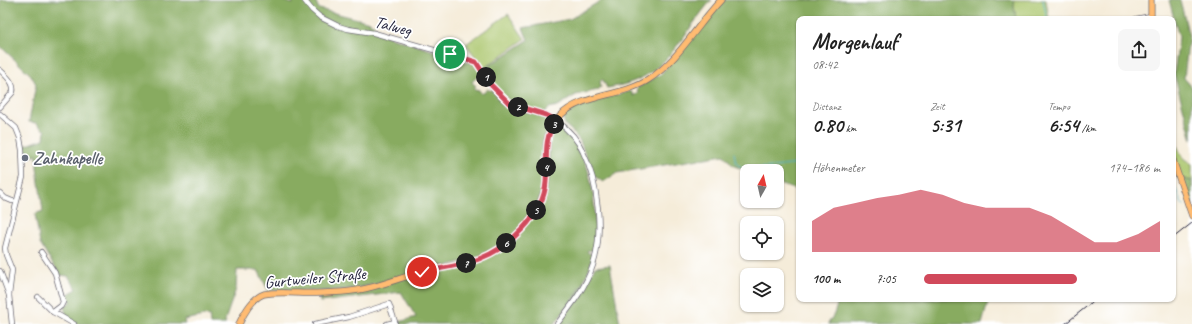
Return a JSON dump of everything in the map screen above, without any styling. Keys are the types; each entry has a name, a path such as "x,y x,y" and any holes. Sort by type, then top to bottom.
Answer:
{"main road":[{"name":"Gurtweiler Straße","path":"238,324 258,296 270,292 311,294 363,290 377,287 422,272 478,260 490,254 515,236 525,226 539,204 546,184 547,139 556,120 566,110 579,103 629,89 647,81 671,61 705,17 721,0"},
{"path":"1148,16 1151,0"},
{"path":"1176,169 1192,216"}],"street":[{"name":"Talweg","path":"304,0 320,17 338,26 374,33 476,62 490,84 510,104 546,115 556,120 570,132 578,142 589,167 596,199 598,231 596,255 586,283 557,324"},
{"path":"0,70 13,84 14,89 0,108"},
{"path":"0,114 16,128 20,138 22,150 23,178 6,248 6,254 12,270 9,295 12,324"},
{"path":"0,193 4,198 12,202 13,200"},
{"path":"41,252 55,273 56,283 63,302 61,306 53,312"},
{"path":"0,271 9,295"},
{"path":"38,297 53,312 74,324"},
{"path":"315,324 349,317 389,304 395,322 387,324"}],"green space":[{"path":"0,0 282,0 293,4 292,0 315,0 319,9 370,22 384,35 474,64 481,73 472,82 476,86 474,88 477,90 478,89 482,94 488,89 490,91 492,89 505,103 547,118 550,121 542,147 544,176 538,202 521,227 510,238 485,253 457,263 370,285 351,289 327,291 268,290 258,270 237,270 236,289 225,320 226,324 210,324 209,315 184,320 185,324 77,324 67,318 64,306 71,302 68,294 77,289 68,276 60,275 40,244 35,214 43,211 37,168 37,155 27,158 24,154 24,146 44,139 45,131 36,123 29,122 36,84 31,75 0,46"},
{"path":"602,0 712,0 667,58 658,67 637,80 623,85 607,88 603,80 600,80 601,87 598,90 576,95 558,106 549,108 544,113 524,107 501,94 484,69 528,40 523,28 570,19"},
{"path":"723,0 1013,0 1016,16 796,16 796,190 784,186 784,164 740,164 740,168 732,164 723,155 617,173 603,182 593,175 580,141 565,125 563,117 568,112 576,108 595,101 631,91 633,96 638,93 637,88 661,74"},
{"path":"1013,0 1046,0 1049,16 1016,16"},
{"path":"1169,0 1180,0 1189,36 1184,78 1192,87 1192,140 1176,81 1176,59 1179,37 1176,26 1176,16 1173,16"},
{"path":"508,14 525,39 484,68 466,44"},
{"path":"560,126 565,129 579,149 590,176 593,191 595,237 594,251 588,250 587,252 593,255 591,265 583,283 572,301 554,324 392,324 416,317 401,292 320,302 319,295 350,293 423,273 479,261 516,237 545,195 549,139 552,131 556,127"},
{"path":"1176,146 1183,158 1192,164 1192,181 1178,178 1176,169"},
{"path":"1181,178 1192,181 1192,206"},
{"path":"610,265 620,324 559,324 595,267"},
{"path":"838,302 988,302 982,324 828,324 834,314"}],"waterway":[{"path":"1043,0 1046,16"},
{"path":"734,153 737,164 743,167 758,168 796,164"},
{"path":"1176,189 1182,204 1184,205"}],"railway":[{"path":"1176,236 1192,223"},
{"path":"1065,324 1092,302"}],"place":[{"name":"Zahnkapelle","path":"25,158"}],"route":[{"path":"422,272 478,260 504,245 525,226 533,215 543,195 546,184 546,146 548,134 556,120 546,115 510,104 490,84 476,62 450,54"}]}
